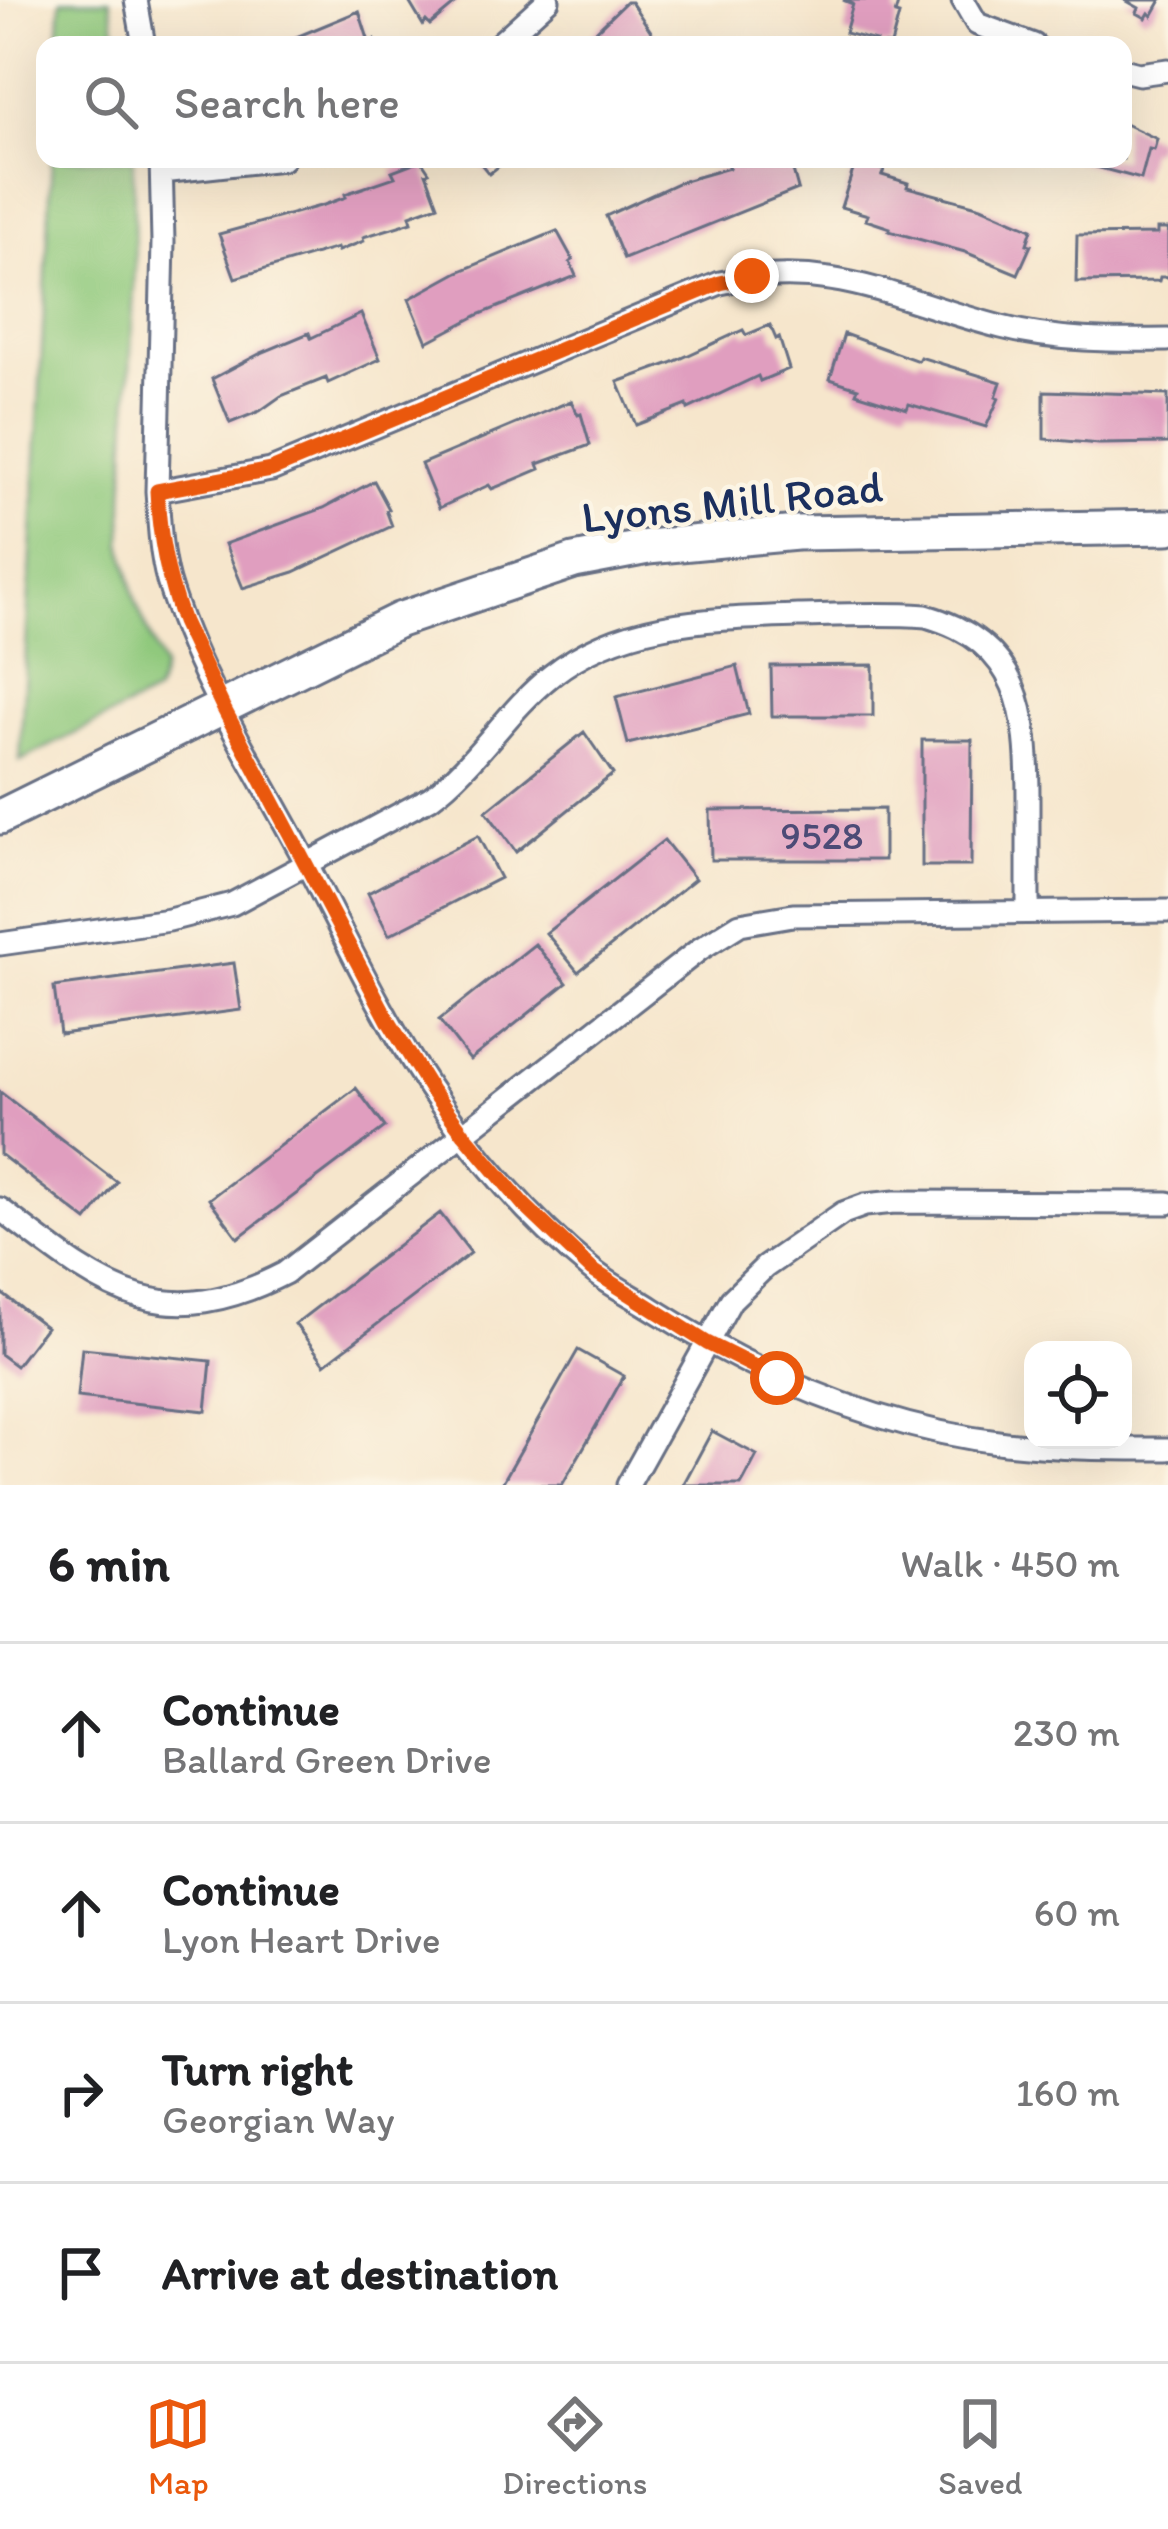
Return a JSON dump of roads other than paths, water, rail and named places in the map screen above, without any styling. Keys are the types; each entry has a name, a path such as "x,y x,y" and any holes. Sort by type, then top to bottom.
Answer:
{"main road":[{"name":"Lyons Mill Road","path":"0,817 399,620 574,561 648,547 797,533 1168,527"}],"street":[{"path":"136,0 142,36"},
{"path":"508,36 548,0"},
{"path":"963,0 977,24 1010,36"},
{"path":"1132,72 1168,70"},
{"path":"162,168 157,491 168,579 223,707 388,1020 464,1134 523,1204 592,1270 707,1343 777,1378 850,1407 1004,1443 1168,1449"},
{"path":"157,491 271,470 720,283 752,276 813,274 855,282 1045,336 1168,340"},
{"path":"0,944 206,913 232,904 454,781 553,675 617,640 683,622 720,618 896,614 950,623 980,640 1006,670 1026,719 1028,911"},
{"path":"0,1209 93,1280 124,1294 199,1302 253,1290 285,1273 721,933 740,924 793,915 1168,911"},
{"path":"628,1485 731,1300 749,1279 843,1213 895,1202 1168,1203"}]}
